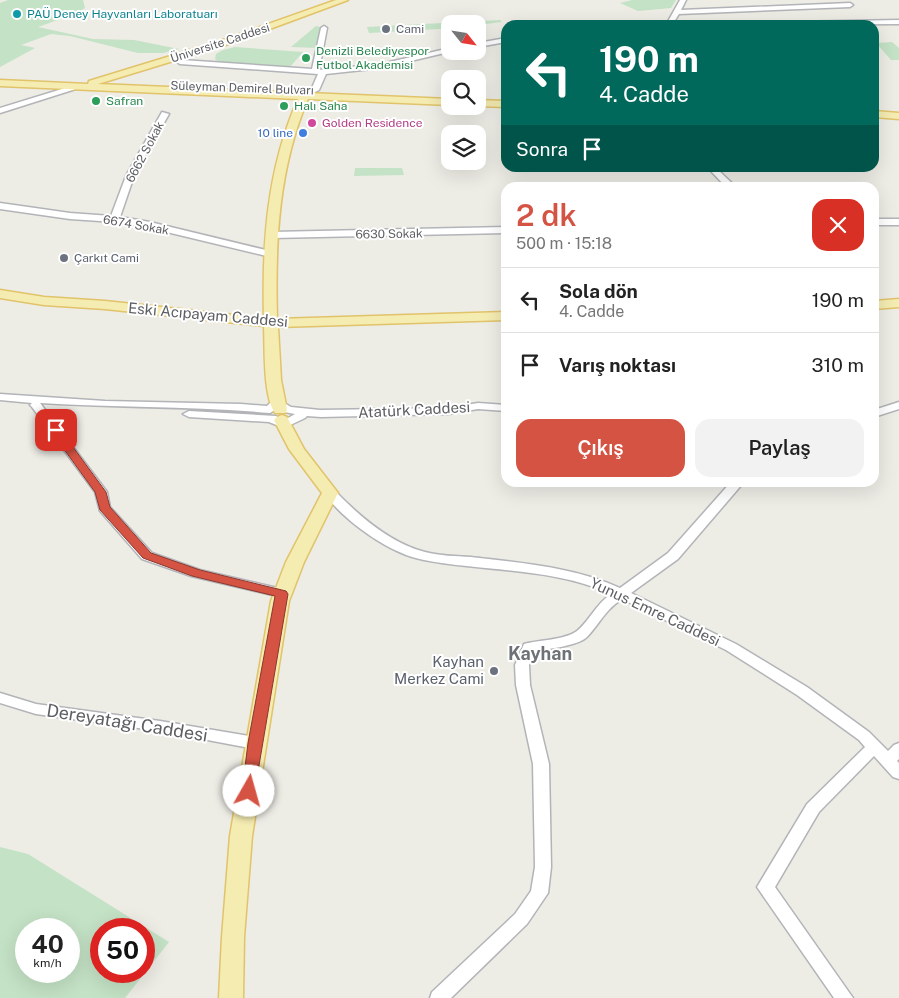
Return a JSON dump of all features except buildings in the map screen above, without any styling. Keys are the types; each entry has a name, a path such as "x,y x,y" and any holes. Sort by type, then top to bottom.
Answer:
{"main road":[{"name":"Üniversite Caddesi","path":"76,85 152,65 237,39 344,0"},
{"path":"0,83 76,85 173,58"},
{"path":"152,65 145,70 142,79 161,84"},
{"path":"0,78 76,85"},
{"name":"Süleyman Demirel Bulvarı","path":"76,85 161,84 441,96"},
{"path":"35,85 44,91 40,98"},
{"name":"Süleyman Demirel Bulvarı","path":"76,85 441,102"},
{"path":"231,998 241,836 255,743 282,594 330,493 315,472 306,464 281,415 272,366 269,274 272,235 281,164 304,96"},
{"path":"486,98 501,98"},
{"path":"486,103 501,104"},
{"path":"879,114 899,116"},
{"path":"879,119 899,121"},
{"name":"Eski Acıpayam Caddesi","path":"0,294 44,302 104,305 271,323 501,316"},
{"path":"879,305 899,303"}],"street":[{"path":"670,20 683,0"},
{"path":"756,0 789,20"},
{"path":"676,12 850,5"},
{"path":"879,22 899,22"},
{"path":"315,90 324,28"},
{"path":"486,44 501,41"},
{"path":"173,58 180,62 319,72 382,66 441,52"},
{"path":"0,110 76,85"},
{"name":"6662 Sokak","path":"115,219 130,176 165,114"},
{"path":"716,172 727,182"},
{"name":"6674 Sokak","path":"0,206 74,217 115,219 150,225 271,254"},
{"path":"879,222 899,222"},
{"name":"6630 Sokak","path":"272,235 501,230"},
{"path":"0,397 105,404 241,407 281,415"},
{"path":"0,403 281,415"},
{"path":"36,405 101,492 104,508 147,556 196,573 282,594"},
{"path":"879,412 899,405"},
{"name":"Atatürk Caddesi","path":"281,415 448,411 478,406 501,408"},
{"path":"439,998 521,919 539,893 543,866 541,764 522,685 522,665 529,647 556,643 581,635 605,604 622,594 673,556 734,487"},
{"name":"Yunus Emre Caddesi","path":"330,493 370,531 406,551 424,556 536,569 568,575 594,581 622,594 753,659 802,690 864,736 873,748 899,773"},
{"name":"Dereyatağı Caddesi","path":"0,698 36,709 160,726 255,743"},
{"path":"844,998 766,887 813,808 873,748"},
{"path":"888,761 899,749"}],"green space":[{"path":"8,0 83,0 85,8 77,13 38,27 93,39 134,40 179,49 163,53 138,53 70,36 51,34 21,45 35,48 0,67 0,3"},
{"path":"632,0 676,0 671,8 638,11 620,3"},
{"path":"500,20 501,22 486,24 486,21"},
{"path":"441,23 441,29 369,33 367,27"},
{"path":"316,26 324,28 318,48 291,47"},
{"path":"892,42 899,48 899,60 891,60 879,46 879,43"},
{"path":"235,47 303,52 289,68 220,63 215,59 216,54"},
{"path":"355,168 402,168 404,175 354,176"},
{"path":"0,847 28,854 131,918 90,918 90,983 137,983 125,998 0,998"},
{"path":"155,933 169,942 155,960"}],"place":[{"name":"PAÜ Deney Hayvanları Laboratuarı","path":"17,14"},
{"name":"Cami","path":"386,29"},
{"name":"Denizli Belediyespor Futbol Akademisi","path":"306,58"},
{"name":"Safran","path":"96,101"},
{"name":"Halı Saha","path":"284,106"},
{"name":"Golden Residence","path":"312,123"},
{"name":"10 line","path":"303,133"},
{"name":"Çarkıt Cami","path":"64,258"},
{"name":"Kayhan Merkez Cami","path":"494,671"}],"district":[{"name":"Kayhan","path":"540,654"}],"route":[{"path":"56,430 101,492 104,508 147,556 196,573 282,594 255,743 249,791"}]}
